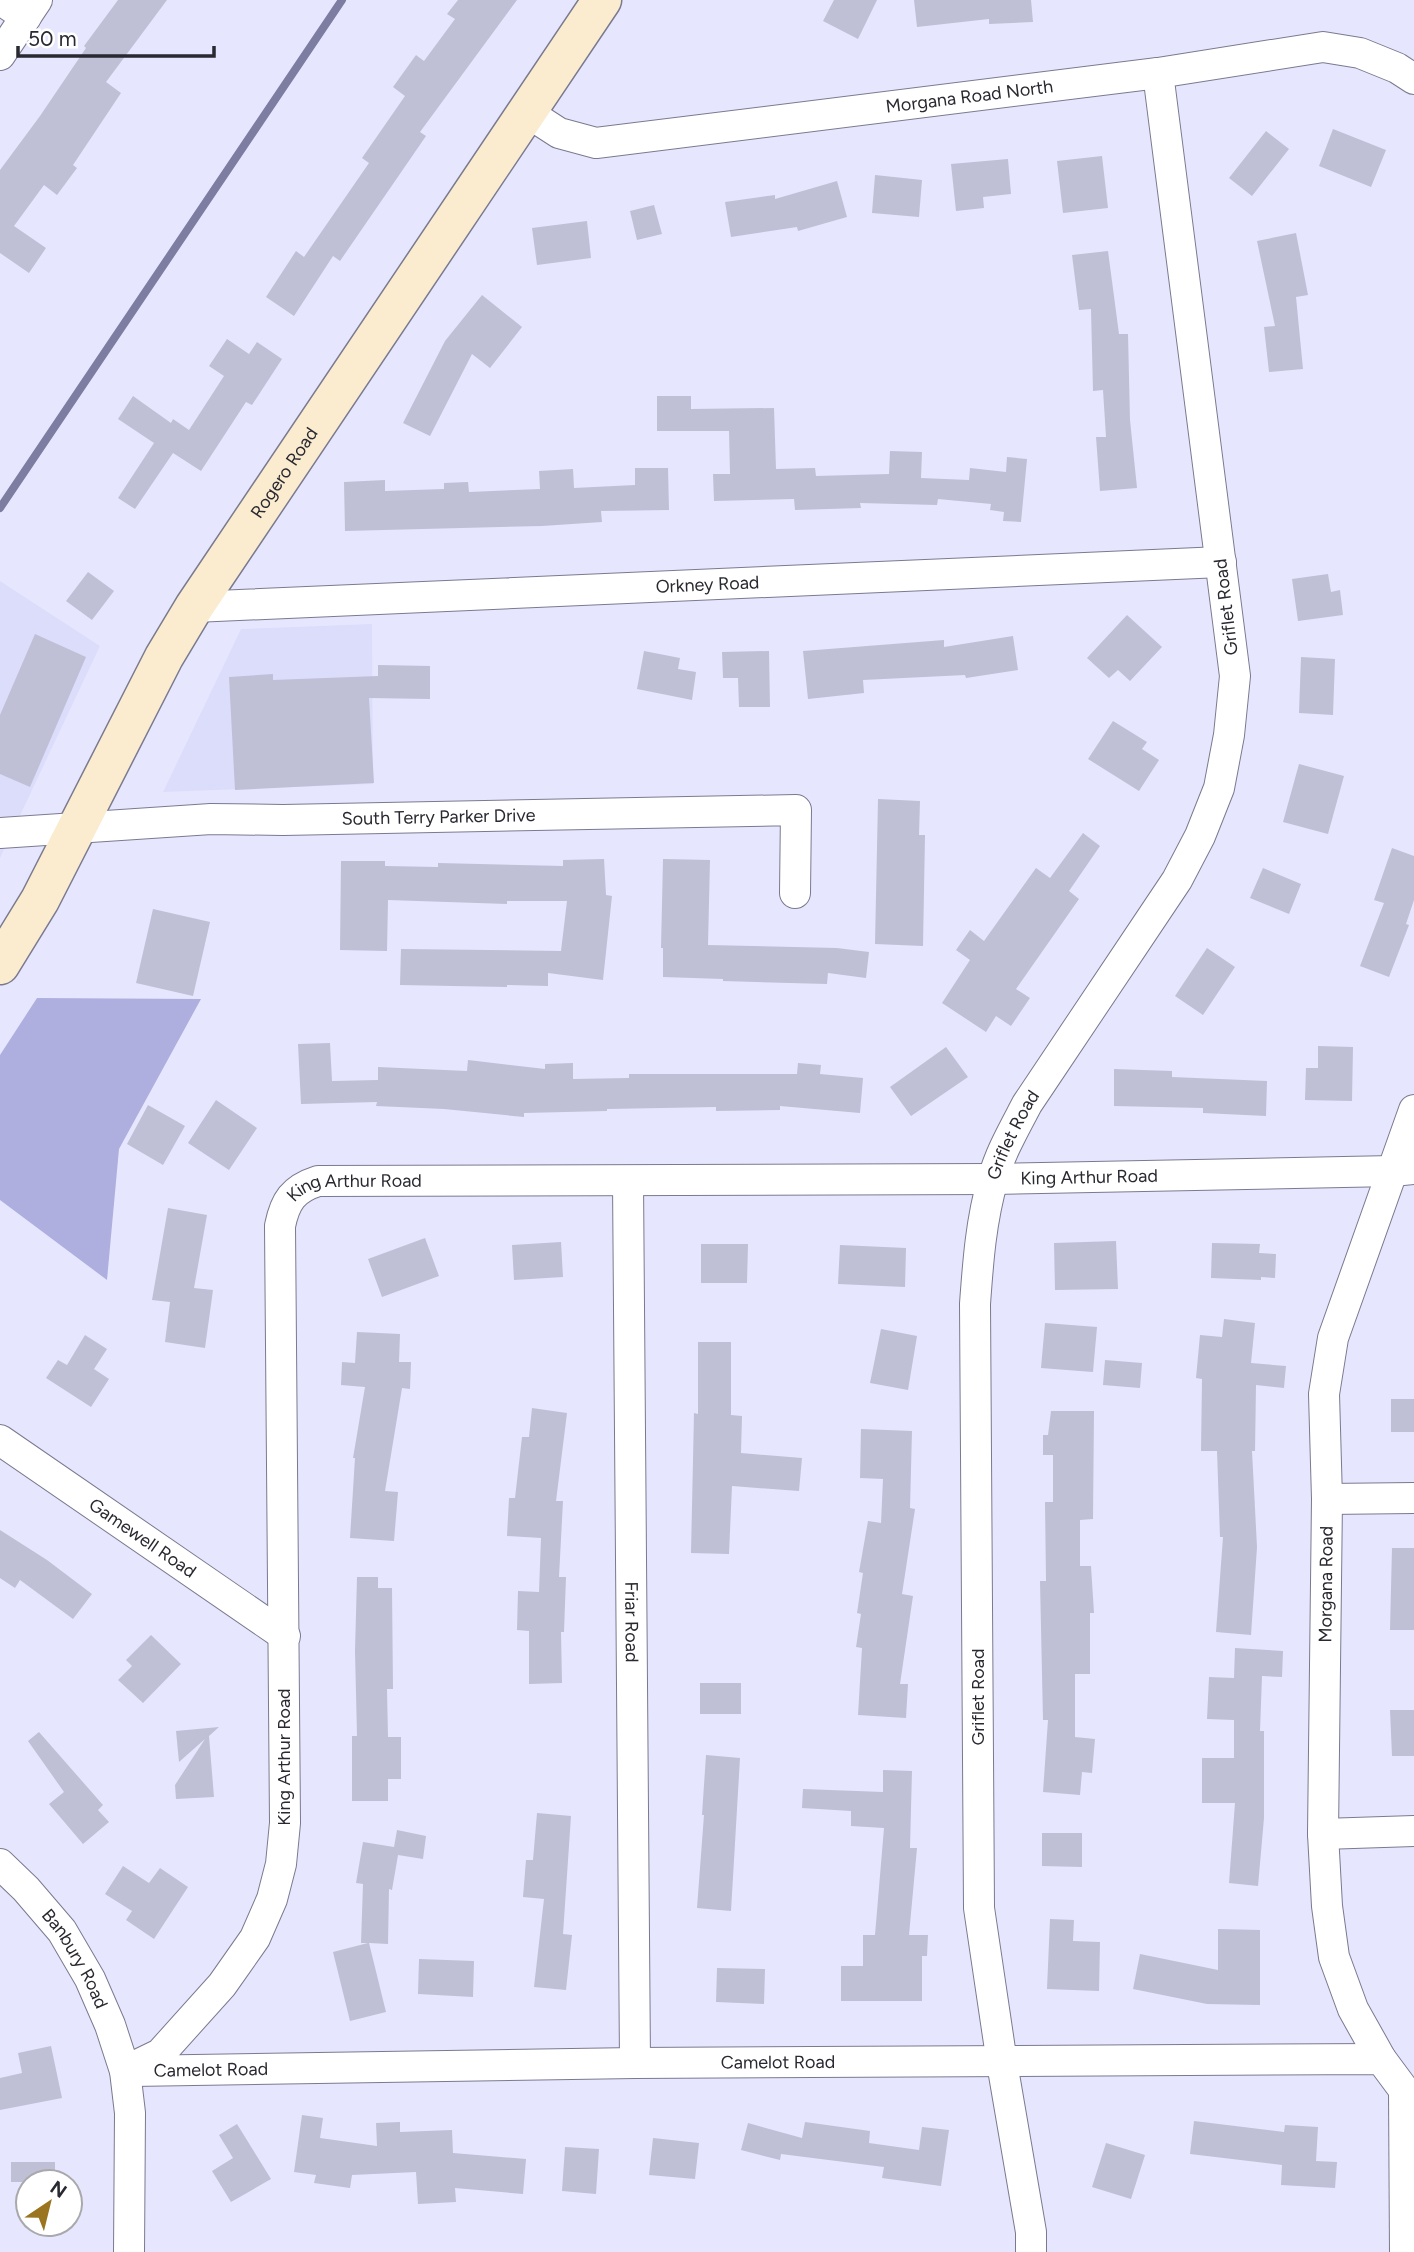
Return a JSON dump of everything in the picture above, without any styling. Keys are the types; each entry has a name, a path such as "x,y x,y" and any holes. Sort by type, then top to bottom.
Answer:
{"main road":[{"name":"Rogero Road","path":"0,965 40,900 164,657 194,607 602,0"}],"street":[{"path":"0,55 32,8 1,0"},
{"name":"Morgana Road North","path":"526,111 559,133 596,143 1158,73 1322,47 1360,53 1397,68 1414,79"},
{"name":"Griflet Road","path":"1031,2252 1031,2232 1002,2063 979,1894 975,1304 981,1230 993,1179 1007,1143 1027,1104 1177,880 1200,836 1219,788 1229,735 1235,676 1158,73"},
{"name":"Orkney Road","path":"194,607 1221,562"},
{"name":"South Terry Parker Drive","path":"0,833 211,819 297,820 796,810 795,893"},
{"name":"Morgana Road","path":"1381,2059 1353,2009 1334,1957 1327,1906 1323,1834 1327,1499 1324,1394 1333,1338 1404,1170 1414,1111"},
{"name":"King Arthur Road","path":"125,2071 160,2054 207,2003 255,1938 272,1899 281,1864 285,1824 285,1636 280,1226 283,1211 302,1186 318,1181 993,1179 1404,1170"},
{"name":"Friar Road","path":"628,1181 635,2063"},
{"name":"Gamewell Road","path":"0,1440 285,1636"},
{"path":"1327,1499 1414,1498"},
{"path":"1323,1834 1414,1831"},
{"name":"Banbury Road","path":"0,1864 26,1889 62,1931 90,1979 110,2025 125,2071"},
{"path":"1381,2059 1409,2094 1405,2252"},
{"name":"Camelot Road","path":"125,2071 635,2063 1381,2059"},
{"path":"125,2071 130,2113 129,2252"}],"shaded area":[{"path":"0,581 100,646 0,858"},
{"path":"372,624 373,784 163,792 241,629"},
{"path":"37,998 201,999 119,1149 107,1280 0,1200 0,1055"}],"building":[{"path":"118,0 167,0 106,82 121,93 73,165 77,168 57,195 44,185 14,226 46,248 29,273 0,253 0,170"},
{"path":"458,0 517,0 420,132 426,136 340,261 333,256 294,316 266,297 296,251 304,257 369,163 362,158 405,96 393,87 416,55 424,61 455,19 447,14"},
{"path":"834,0 877,0 858,39 823,21"},
{"path":"914,0 1031,0 1033,22 989,24 989,19 917,27"},
{"path":"1333,129 1386,150 1371,187 1319,166"},
{"path":"1266,131 1289,149 1252,196 1229,178"},
{"path":"1102,156 1108,208 1063,213 1057,161"},
{"path":"1008,159 1011,194 983,197 984,208 956,211 951,164"},
{"path":"875,175 922,180 919,217 872,213"},
{"path":"837,181 847,217 798,231 797,227 731,237 725,202 775,195 775,199"},
{"path":"654,205 662,234 637,240 630,211"},
{"path":"587,221 591,258 537,265 532,228"},
{"path":"1296,233 1308,295 1296,297 1303,369 1269,372 1264,327 1275,326 1257,241"},
{"path":"1108,251 1119,334 1128,334 1130,420 1137,488 1100,491 1096,437 1106,437 1103,390 1093,391 1091,309 1079,310 1072,255"},
{"path":"482,295 522,327 490,368 472,354 430,436 403,423 445,341"},
{"path":"227,339 249,354 257,342 282,359 252,405 246,402 201,471 173,453 135,509 118,498 154,443 118,419 133,396 171,423 173,419 189,430 224,376 209,366"},
{"path":"657,396 691,396 691,409 774,408 776,469 815,468 816,476 889,474 890,451 922,452 921,478 969,480 970,468 1006,472 1007,457 1027,459 1021,522 1003,521 1004,512 990,510 991,504 938,499 937,505 860,503 861,508 795,510 794,499 714,501 713,474 730,474 729,431 657,431"},
{"path":"635,468 668,468 669,510 601,511 602,522 542,526 345,531 344,482 385,480 385,491 444,489 444,483 468,482 469,492 540,489 539,471 573,469 574,488 635,485"},
{"path":"88,572 114,591 92,620 66,601"},
{"path":"1328,574 1331,592 1340,590 1343,615 1298,621 1292,579"},
{"path":"1127,615 1162,647 1130,681 1118,670 1109,678 1087,658"},
{"path":"35,634 86,657 30,787 0,774 0,715"},
{"path":"1013,636 1018,670 966,678 965,675 863,680 864,693 808,699 803,651 944,640 944,647"},
{"path":"644,651 680,658 678,669 696,672 692,700 637,689"},
{"path":"769,651 770,707 739,707 738,678 723,678 722,652"},
{"path":"1301,657 1335,659 1333,715 1299,713"},
{"path":"378,665 430,666 430,699 369,698 374,783 235,790 229,677 273,674 273,680 378,676"},
{"path":"1113,721 1147,742 1142,749 1159,760 1139,791 1088,759"},
{"path":"1299,764 1344,776 1328,834 1283,822"},
{"path":"878,799 920,801 919,835 925,835 923,946 875,944"},
{"path":"1083,833 1100,846 1069,891 1079,899 1016,989 1030,998 1011,1026 996,1016 986,1032 942,1003 970,960 956,950 970,930 984,941 1036,868 1050,878"},
{"path":"1392,848 1414,856 1414,900 1406,924 1409,925 1389,977 1360,966 1384,903 1374,900"},
{"path":"604,859 606,895 612,896 603,980 548,973 548,986 400,985 401,949 561,951 567,901 507,901 507,904 388,900 387,951 340,950 341,861 385,861 385,866 438,867 438,863 563,866 563,860"},
{"path":"663,859 710,860 708,945 837,948 869,952 866,978 828,973 827,984 663,977"},
{"path":"1263,868 1301,884 1289,914 1250,898"},
{"path":"153,909 210,922 193,996 136,983"},
{"path":"1207,948 1235,967 1203,1015 1175,996"},
{"path":"330,1043 332,1081 378,1080 378,1067 467,1071 468,1060 545,1069 545,1064 573,1063 573,1079 629,1078 629,1074 797,1074 798,1063 821,1065 820,1074 863,1078 860,1113 780,1106 780,1110 716,1111 716,1107 607,1109 524,1113 524,1117 376,1106 377,1102 301,1104 298,1044"},
{"path":"1318,1046 1353,1047 1352,1101 1305,1100 1306,1068 1318,1068"},
{"path":"946,1047 968,1077 911,1116 890,1087"},
{"path":"1114,1069 1172,1071 1172,1077 1267,1081 1266,1116 1203,1113 1203,1108 1114,1106"},
{"path":"216,1100 257,1128 229,1170 188,1143"},
{"path":"148,1105 185,1126 163,1165 127,1144"},
{"path":"168,1208 207,1215 194,1288 213,1290 205,1348 165,1342 170,1302 152,1300"},
{"path":"425,1238 439,1276 382,1297 368,1259"},
{"path":"1116,1241 1118,1289 1055,1290 1054,1243"},
{"path":"561,1242 563,1277 514,1280 512,1245"},
{"path":"1212,1243 1260,1244 1259,1253 1276,1254 1275,1278 1211,1278"},
{"path":"701,1244 748,1244 747,1283 701,1283"},
{"path":"840,1245 906,1248 905,1287 838,1284"},
{"path":"1224,1319 1255,1323 1251,1363 1286,1366 1284,1388 1256,1385 1255,1451 1252,1451 1257,1547 1251,1635 1216,1632 1223,1537 1220,1537 1217,1451 1201,1451 1202,1379 1196,1378 1200,1335 1222,1337"},
{"path":"1045,1323 1097,1327 1093,1372 1041,1368"},
{"path":"881,1329 917,1336 908,1390 870,1383"},
{"path":"357,1332 400,1334 399,1362 411,1362 410,1389 402,1388 385,1491 398,1492 394,1541 350,1538 353,1458 365,1387 341,1385 342,1362 355,1363"},
{"path":"85,1335 107,1349 94,1369 109,1379 91,1407 46,1378 58,1360 67,1365"},
{"path":"698,1342 731,1342 731,1415 742,1416 741,1453 802,1458 799,1491 732,1486 729,1554 691,1553 694,1413 698,1414"},
{"path":"1105,1360 1142,1363 1140,1388 1103,1385"},
{"path":"1391,1399 1414,1399 1414,1432 1391,1432"},
{"path":"532,1408 567,1413 556,1501 563,1501 559,1577 566,1577 564,1632 561,1632 562,1683 529,1684 529,1631 517,1630 518,1591 539,1592 541,1538 507,1536 509,1498 515,1498 522,1437 529,1437"},
{"path":"1051,1411 1094,1411 1093,1519 1080,1520 1080,1566 1091,1566 1094,1613 1090,1613 1090,1674 1075,1674 1075,1737 1095,1739 1092,1773 1082,1772 1080,1795 1043,1792 1048,1720 1043,1720 1040,1581 1046,1581 1045,1502 1053,1502 1053,1455 1043,1455 1043,1435 1048,1435"},
{"path":"861,1429 912,1431 910,1508 915,1509 902,1594 913,1596 900,1684 908,1684 906,1718 858,1715 862,1648 856,1647 861,1614 857,1613 863,1573 859,1572 868,1521 881,1523 883,1479 860,1478"},
{"path":"0,1530 47,1560 92,1594 73,1619 20,1580 15,1588 0,1578"},
{"path":"1392,1548 1414,1548 1414,1630 1390,1630"},
{"path":"357,1577 378,1577 378,1588 392,1588 393,1689 387,1689 388,1737 401,1737 401,1779 388,1779 388,1801 352,1801 352,1736 357,1736"},
{"path":"151,1635 181,1664 143,1703 118,1680 132,1666 126,1660"},
{"path":"1235,1648 1283,1651 1282,1677 1262,1676 1260,1731 1264,1731 1264,1818 1258,1886 1229,1883 1235,1803 1202,1803 1202,1758 1234,1758 1234,1720 1207,1719 1209,1677 1234,1678"},
{"path":"700,1683 741,1683 741,1714 700,1714"},
{"path":"1390,1710 1414,1710 1414,1756 1392,1756"},
{"path":"219,1727 209,1736 214,1797 176,1799 175,1785 205,1739 179,1762 176,1731"},
{"path":"39,1732 103,1805 98,1810 109,1822 83,1844 49,1804 64,1792 28,1741"},
{"path":"706,1755 740,1758 731,1911 697,1908"},
{"path":"883,1770 912,1771 910,1848 917,1848 909,1935 928,1935 927,1956 922,1956 922,2001 841,2001 841,1966 863,1966 863,1935 875,1935 884,1828 851,1826 851,1811 802,1808 803,1789 883,1792"},
{"path":"537,1813 571,1816 563,1934 572,1935 566,1990 534,1987 544,1899 523,1897 526,1860 533,1860"},
{"path":"397,1830 426,1836 423,1859 398,1855 392,1890 389,1889 388,1944 369,1943 386,2012 350,2021 333,1952 368,1943 361,1943 363,1884 356,1883 363,1842 394,1847"},
{"path":"1042,1833 1082,1833 1082,1867 1042,1866"},
{"path":"123,1866 149,1883 160,1868 188,1887 154,1939 126,1920 132,1911 105,1894"},
{"path":"1050,1919 1074,1920 1073,1941 1100,1942 1099,1991 1047,1989"},
{"path":"1218,1929 1260,1930 1260,2005 1207,2004 1133,1989 1140,1954 1218,1970"},
{"path":"419,1959 474,1961 473,1997 418,1994"},
{"path":"717,1968 765,1969 764,2004 716,2002"},
{"path":"51,2046 62,2098 0,2110 0,2078 22,2073 18,2053"},
{"path":"302,2115 323,2118 320,2138 377,2146 376,2123 400,2122 400,2132 452,2130 453,2153 526,2159 523,2194 455,2188 456,2202 418,2204 416,2172 352,2175 350,2188 314,2183 316,2175 294,2172"},
{"path":"1194,2121 1284,2132 1285,2125 1318,2127 1316,2161 1337,2162 1335,2188 1281,2185 1282,2165 1190,2154"},
{"path":"805,2122 870,2131 869,2143 919,2150 922,2127 949,2130 941,2186 882,2178 884,2167 781,2154 780,2160 741,2150 748,2123 802,2138"},
{"path":"237,2124 271,2179 231,2202 212,2171 233,2158 219,2135"},
{"path":"653,2138 699,2143 695,2179 649,2175"},
{"path":"1106,2143 1145,2155 1131,2199 1092,2187"},
{"path":"565,2147 599,2149 596,2194 562,2191"},
{"path":"11,2162 55,2162 55,2168 14,2168 14,2182 11,2182"}],"waterway":[{"path":"0,508 342,0"}]}
